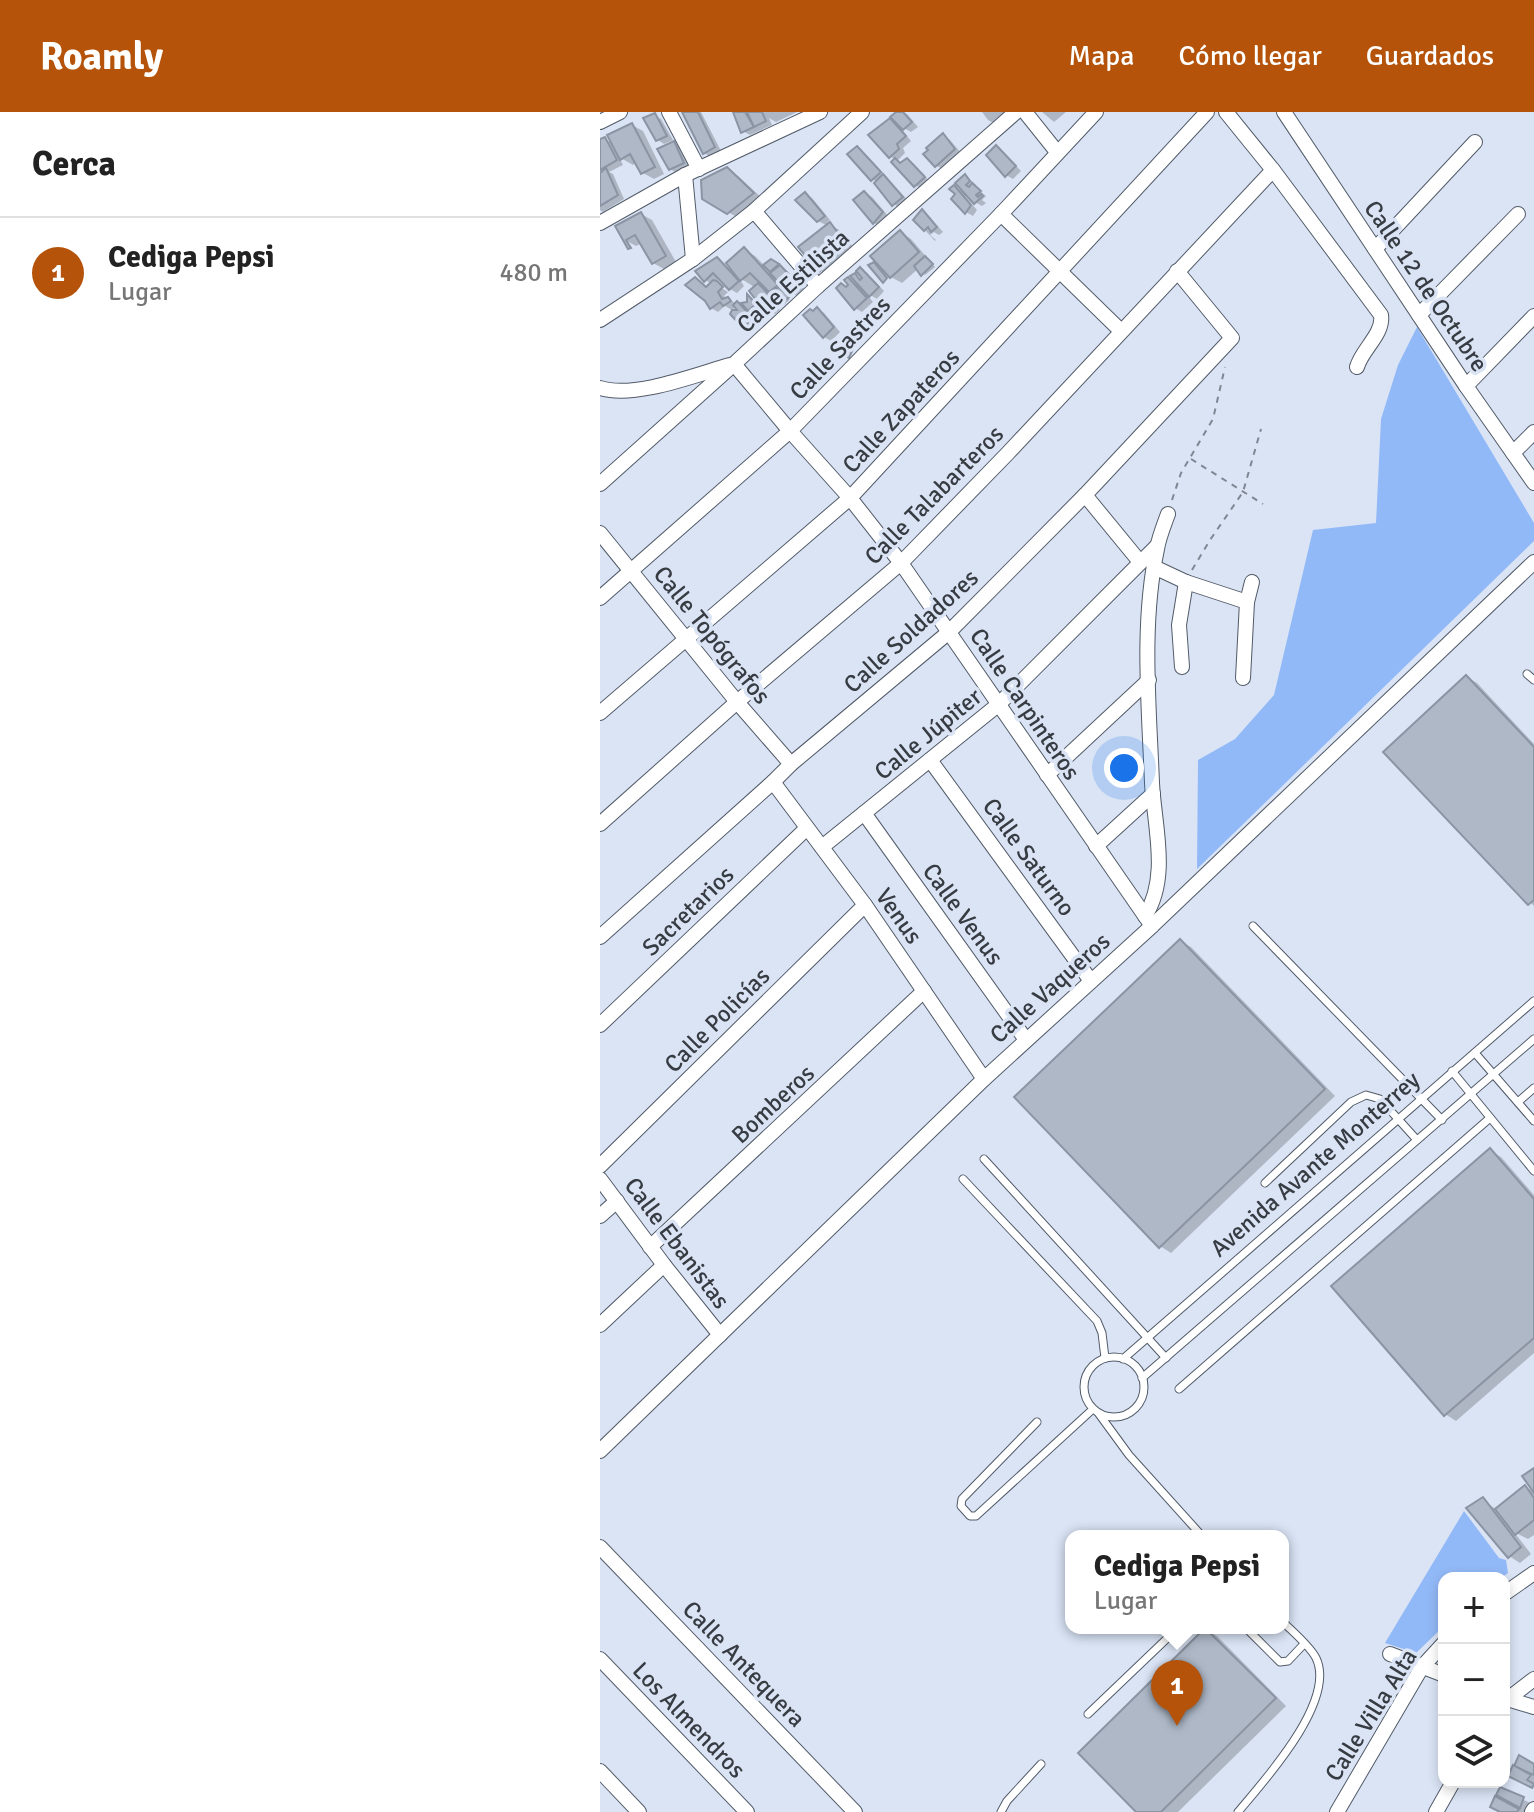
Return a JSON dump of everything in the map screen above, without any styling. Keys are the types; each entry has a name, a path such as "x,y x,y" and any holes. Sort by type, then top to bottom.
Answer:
{"street":[{"path":"600,122 620,112"},
{"path":"669,112 692,172 693,259"},
{"path":"600,223 692,172 820,112"},
{"path":"600,320 693,259 754,211 862,112"},
{"name":"Calle Estilista","path":"600,484 1016,112"},
{"path":"1025,112 1057,152"},
{"name":"Calle Sastres","path":"600,598 790,431 1096,112"},
{"name":"Calle Zapateros","path":"600,713 850,498 1207,112"},
{"path":"1226,112 1381,315 1381,325 1357,367"},
{"name":"Calle 12 de Octubre","path":"1284,112 1534,483"},
{"path":"1375,249 1475,142"},
{"name":"Calle Talabarteros","path":"600,824 737,702 901,563 1273,170"},
{"path":"754,211 818,286"},
{"path":"1001,214 1121,331"},
{"path":"1419,315 1518,214"},
{"name":"Calle Soldadores","path":"600,937 791,764 949,632 1085,495 1232,338 1177,271"},
{"path":"1466,386 1534,316"},
{"path":"600,388 609,391 649,388 734,364"},
{"name":"Calle Carpinteros","path":"734,364 850,498 901,563 1148,921"},
{"path":"1513,453 1534,432"},
{"path":"1085,495 1147,564 1186,582 1247,602"},
{"path":"1148,921 1158,866 1147,564 1168,514"},
{"name":"Calle Topógrafos","path":"600,533 791,764"},
{"name":"Calle Vaqueros","path":"600,1451 984,1079 1091,981 1148,921 1534,562"},
{"name":"Calle Júpiter","path":"822,847 999,704 1147,564"},
{"path":"1182,667 1179,625 1186,582"},
{"path":"1243,678 1247,602 1252,582"},
{"path":"1047,775 1149,680"},
{"name":"Calle Saturno","path":"930,760 1091,981"},
{"name":"Venus","path":"773,782 865,905 984,1079"},
{"path":"1096,846 1153,794"},
{"name":"Calle Venus","path":"864,813 1026,1040"},
{"name":"Sacretarios","path":"600,1025 807,828"},
{"name":"Calle Policías","path":"600,1166 865,905"},
{"name":"Bomberos","path":"650,1247 924,991"},
{"name":"Calle Ebanistas","path":"600,1179 720,1335"},
{"path":"600,1216 617,1201"},
{"path":"600,1325 664,1265"},
{"name":"Calle Antequera","path":"600,1547 855,1812"},
{"path":"1510,1590 1534,1573"},
{"name":"Calle Villa Alta","path":"1337,1812 1422,1667 1443,1644"},
{"path":"1390,1654 1438,1673"},
{"name":"Los Almendros","path":"600,1659 747,1812"},
{"path":"1510,1696 1534,1679"},
{"path":"1510,1700 1534,1707"},
{"path":"600,1771 639,1812"},
{"path":"1436,1812 1450,1788"}],"lane":[{"path":"1527,674 1534,680"},
{"path":"1253,926 1442,1120"},
{"name":"Avenida Avante Monterrey","path":"1123,1359 1534,1001"},
{"name":"Avenida Avante Monterrey","path":"1142,1378 1534,1039"},
{"path":"1475,1053 1534,1121"},
{"path":"1452,1071 1534,1171"},
{"path":"1518,1102 1534,1088"},
{"path":"1265,1183 1358,1097 1374,1096 1417,1140"},
{"path":"1179,1389 1490,1118"},
{"path":"984,1159 1166,1358"},
{"path":"963,1179 1097,1321 1105,1358"},
{"path":"1095,1411 1115,1417 1132,1411 1143,1396 1142,1378 1138,1370 1123,1359 1105,1358 1090,1368 1085,1376 1084,1394 1087,1402 1129,1455 1197,1530"},
{"path":"1037,1422 962,1499 961,1506 970,1516 976,1516 1095,1411"},
{"path":"1238,1812 1265,1781 1300,1731 1318,1692 1320,1675 1316,1658 1289,1628"},
{"path":"1088,1714 1172,1634"},
{"path":"1252,1634 1280,1662 1288,1661 1304,1644"},
{"path":"1001,1812 1007,1801 1041,1764"}],"path":[{"path":"1168,514 1181,473 1213,419 1226,365"},
{"path":"1186,582 1243,492 1261,429"},
{"path":"1190,458 1263,504"}],"shaded area":[{"path":"1417,327 1534,523 1534,541 1197,869 1198,760 1235,739 1274,695 1313,530 1376,523 1381,419 1398,365"},
{"path":"1464,1511 1499,1558 1506,1560 1508,1572 1438,1572 1438,1632 1416,1653 1385,1643"}],"building":[{"path":"682,112 698,112 715,147 703,154"},
{"path":"733,112 745,112 754,127 741,133"},
{"path":"747,112 762,112 766,121 754,127"},
{"path":"896,112 903,112 912,122 903,130 890,117"},
{"path":"655,113 667,136 656,141 643,118"},
{"path":"890,118 906,136 897,144 899,149 889,158 868,135"},
{"path":"632,123 655,167 641,174 630,154 620,160 607,135"},
{"path":"943,133 955,149 935,167 923,154"},
{"path":"605,137 617,160 600,170 600,139"},
{"path":"674,141 684,163 669,170 657,149"},
{"path":"996,145 1016,166 1005,177 986,155"},
{"path":"857,146 881,172 871,181 847,154"},
{"path":"895,158 900,163 907,158 925,177 914,187 891,162"},
{"path":"727,167 754,193 727,214 702,199 701,180"},
{"path":"606,168 618,195 600,206 600,173"},
{"path":"883,174 903,197 892,206 874,183"},
{"path":"965,174 970,181 966,185 969,187 972,183 981,191 976,195 983,196 974,204 955,183"},
{"path":"954,185 971,205 965,214 951,199 955,194 949,189"},
{"path":"864,191 883,212 873,224 853,200"},
{"path":"805,192 825,216 817,222 795,200"},
{"path":"922,209 937,227 931,232 928,227 924,231 913,220"},
{"path":"641,212 666,256 652,264 635,235 626,240 631,248 628,249 615,226"},
{"path":"830,222 846,244 819,272 798,247"},
{"path":"900,230 919,252 890,278 870,256"},
{"path":"744,247 778,285 769,292 750,273 740,281 726,263"},
{"path":"925,256 933,264 921,276 914,266"},
{"path":"717,257 739,281 729,290 713,273 704,282 695,271"},
{"path":"771,259 779,264 770,272 763,265"},
{"path":"874,262 887,278 883,283 868,265"},
{"path":"780,265 800,286 790,295 770,273"},
{"path":"860,267 879,287 869,297 850,276 855,273 860,280 862,278 856,271"},
{"path":"695,277 706,287 713,280 717,281 723,287 718,292 722,299 728,297 731,301 723,306 720,302 710,309 685,285"},
{"path":"848,277 867,298 854,310 836,288 841,283 846,287 848,285 844,280"},
{"path":"758,283 773,299 763,309 749,291"},
{"path":"779,287 789,297 780,305 770,293"},
{"path":"747,294 756,304 748,311 741,303 747,302"},
{"path":"737,301 753,318 743,328 730,314 732,310 737,310 733,305"},
{"path":"817,307 834,327 823,338 803,315"},
{"path":"841,344 853,349 849,358 836,350"},
{"path":"1466,675 1534,747 1534,900 1528,905 1383,752"},
{"path":"1180,939 1325,1089 1159,1248 1014,1097"},
{"path":"1490,1148 1534,1199 1534,1338 1444,1416 1331,1286"},
{"path":"1534,1468 1534,1493 1522,1476"},
{"path":"1525,1485 1534,1498 1534,1520 1515,1535 1495,1509"},
{"path":"1483,1497 1521,1547 1508,1558 1466,1508"},
{"path":"1199,1634 1211,1634 1276,1698 1161,1812 1136,1812 1078,1753"},
{"path":"1519,1755 1534,1764 1534,1775 1514,1766"},
{"path":"1513,1765 1531,1775 1527,1780 1534,1784 1532,1788 1510,1777"},
{"path":"1502,1788 1524,1797 1520,1808 1496,1795"},
{"path":"1495,1796 1519,1809 1517,1812 1500,1812 1490,1807"}],"place":[{"name":"Cediga Pepsi","path":"1177,1726"}]}
